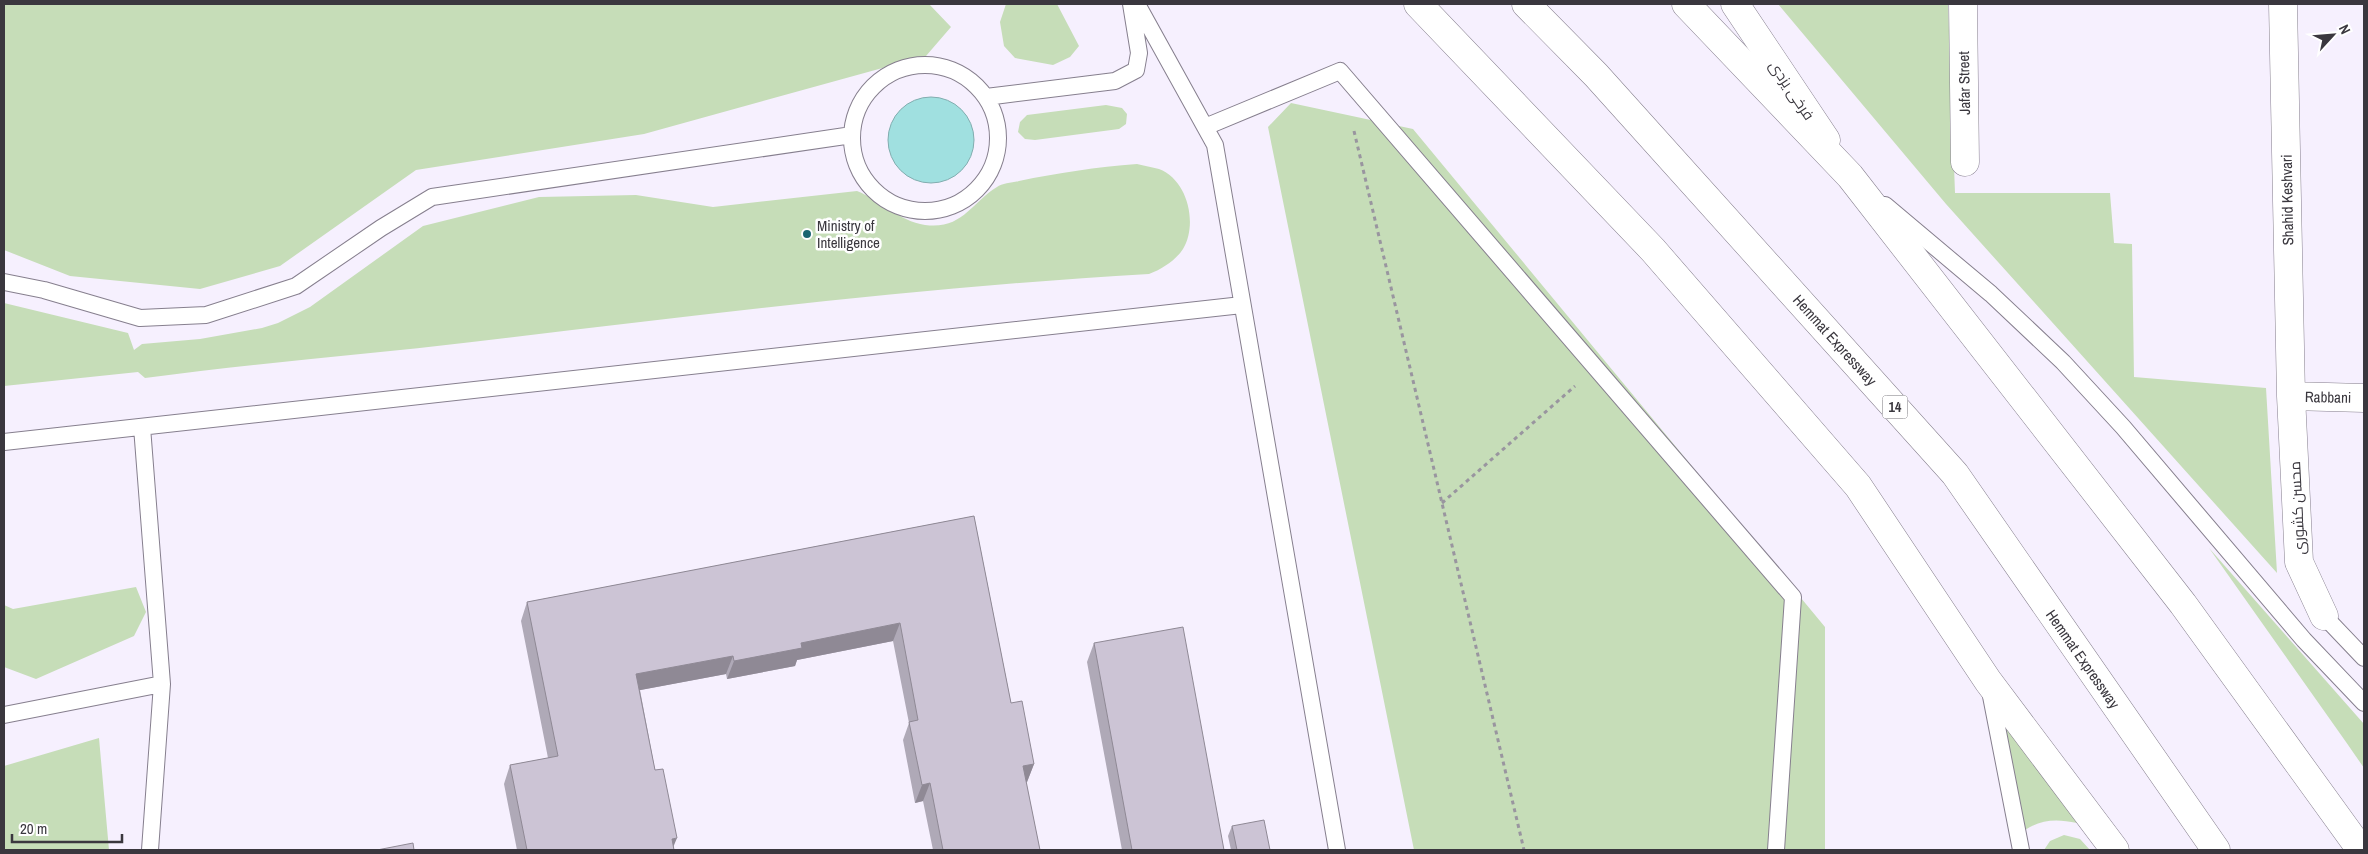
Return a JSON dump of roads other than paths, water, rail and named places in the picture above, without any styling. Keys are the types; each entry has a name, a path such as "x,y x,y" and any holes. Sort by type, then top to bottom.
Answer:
{"main road":[{"path":"1418,4 1653,250 1858,486 1988,681 2114,850"},
{"name":"Hemmat Expressway","path":"1526,4 1603,82 1955,474 2216,850"},
{"path":"1686,4 1850,176 2182,604 2361,850"},
{"name":"فرخی یزدی","path":"1735,4 1850,176"},
{"name":"Jafar Street","path":"1963,4 1966,162"},
{"name":"Shahid Keshvari","path":"2283,4 2291,396"},
{"name":"Rabbani","path":"2291,396 2364,398"},
{"name":"محسن کشوری","path":"2291,396 2300,562 2324,616"}],"lane":[{"path":"986,97 1115,81 1136,70 1139,53 1131,4"},
{"path":"1137,4 1215,145 1337,850"},
{"path":"928,64 950,69 970,80 986,97 996,118 997,125 998,141 994,165 980,187 960,203 936,211 910,210 887,200 868,183 856,160 852,135 856,113 868,92 884,77 905,67 928,64"},
{"path":"1205,127 1340,71 1793,597 1776,850"},
{"path":"4,282 44,290 140,318 206,315 296,286 381,228 432,197 852,135"},
{"path":"1850,176 1991,294 2063,362 2123,427 2304,640 2364,703"},
{"path":"4,442 1242,305"},
{"path":"142,427 162,684 150,850"},
{"name":"محسن کشوری","path":"2324,616 2364,658"},
{"path":"1988,681 2020,850"},
{"path":"4,715 162,684"}],"place":[{"name":"Ministry of Intelligence","path":"807,234"}]}
